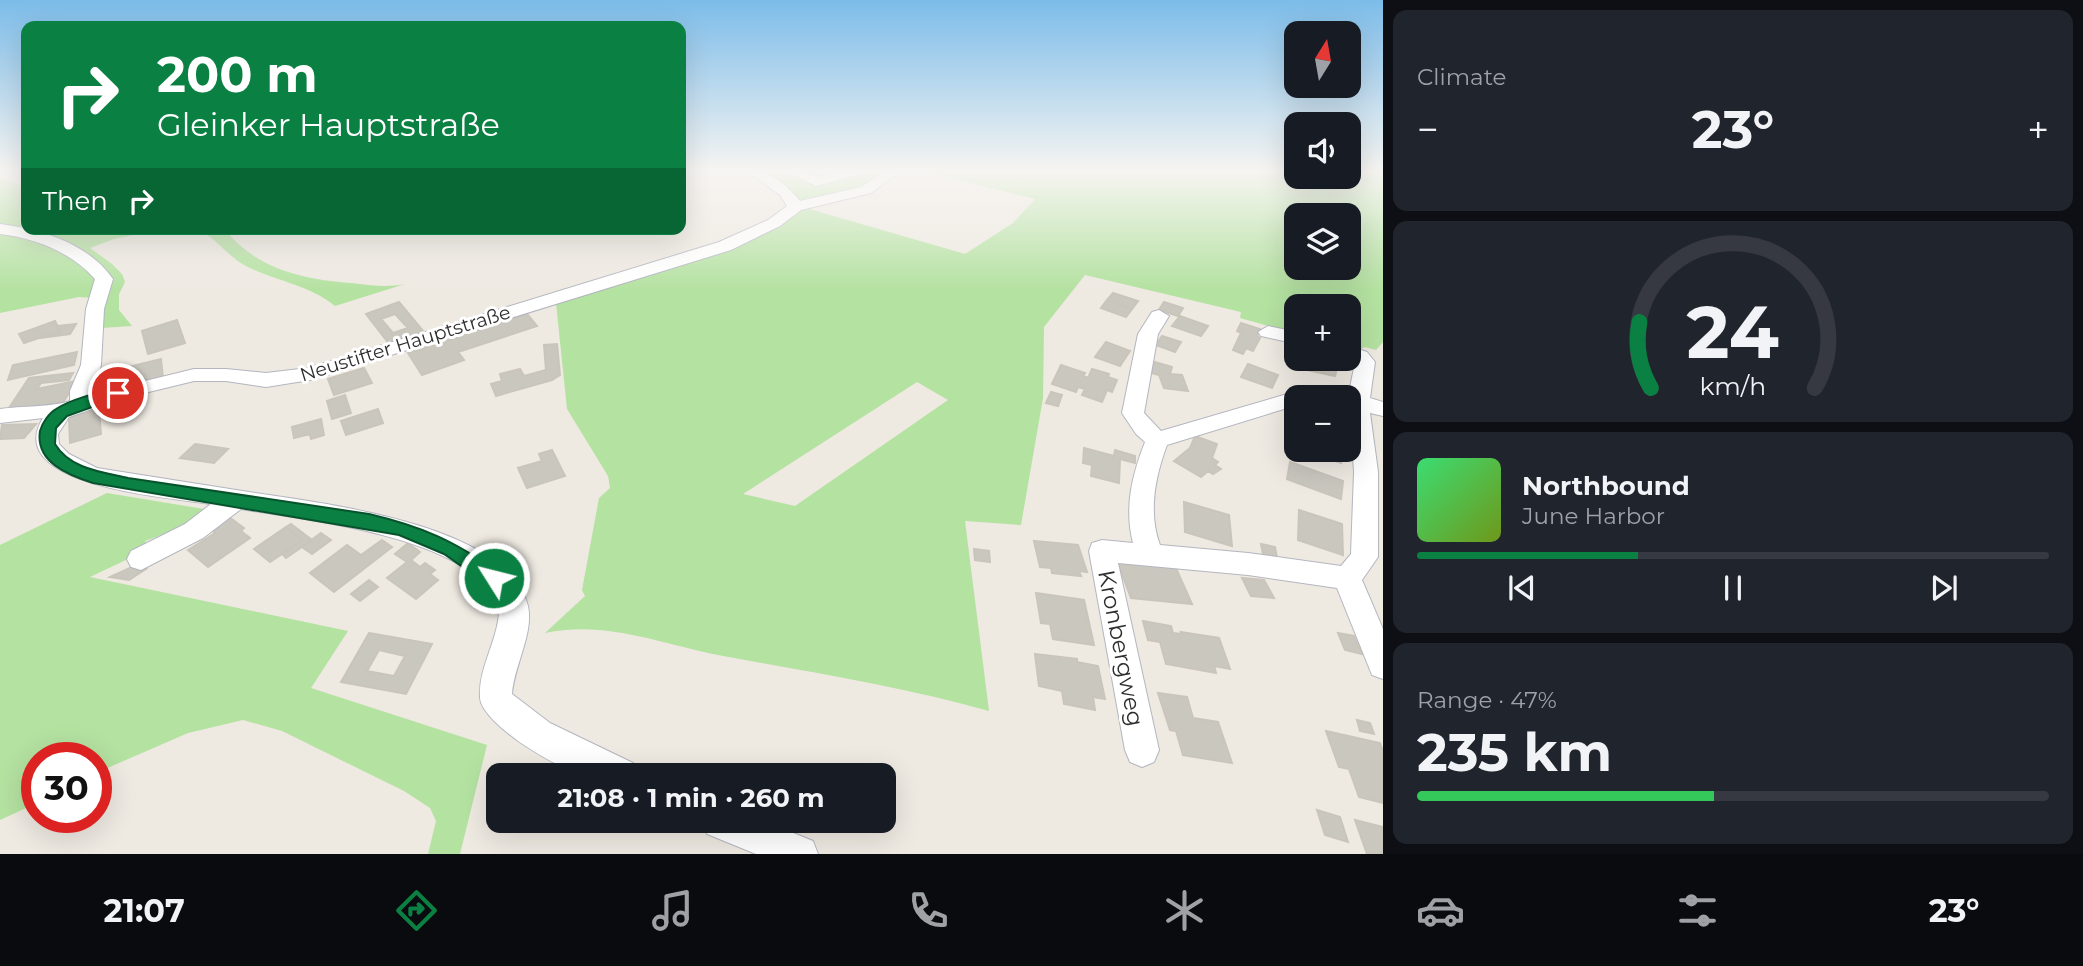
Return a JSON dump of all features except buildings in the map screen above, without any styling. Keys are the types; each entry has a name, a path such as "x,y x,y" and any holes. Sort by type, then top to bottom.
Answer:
{"street":[{"name":"Neustifter Hauptstraße","path":"0,416 71,408 156,383 194,375 226,375 266,380 310,374 725,246 766,228 792,211"},
{"path":"0,229 21,232"},
{"path":"39,235 51,239 88,264 104,279 95,310 91,365 71,408 48,427 47,444 54,456 66,466 93,477 369,521 403,529 440,544 483,569 504,588 513,604 512,628 498,678 496,699 508,714 535,734 596,763"},
{"path":"1157,440 1144,429 1133,413 1148,334 1159,316"},
{"path":"1268,332 1284,335"},
{"path":"1355,385 1365,362 1361,357"},
{"path":"1150,554 1142,533 1142,498 1144,473 1157,440 1203,424 1284,402"},
{"path":"1361,403 1383,409"},
{"path":"1361,451 1366,472 1365,566 1383,665"},
{"path":"141,559 194,531 234,501"},
{"name":"Kronbergweg","path":"1142,750 1102,551 1248,564 1365,566"},
{"path":"749,833 800,854"}],"green space":[{"path":"0,211 21,211 21,228 0,226"},
{"path":"801,211 816,211 965,254 1013,223 1024,211 1284,211 1284,280 1361,280 1361,211 1383,211 1383,342 1376,350 1365,347 1361,349 1361,294 1284,294 1284,330 1240,318 1241,312 1085,275 1044,327 1043,398 1021,525 965,521 989,711 888,687 718,655 610,631 588,629 545,633 585,596 582,590 599,498 610,488 608,476 567,409 556,303 774,227","holes":["917,382 948,400 795,506 743,494"]},
{"path":"0,232 39,238 91,269 99,279 95,298 79,297 0,313"},
{"path":"133,235 90,248 122,274 125,282 119,294 119,310 132,326 101,328 107,292 68,246 52,236"},
{"path":"208,235 230,235 266,263 315,279 371,285 405,284 335,306 314,293 244,265"},
{"path":"107,493 210,510 200,521 145,541 149,549 90,577 348,631 311,688 487,745 460,854 428,854 436,821 430,808 404,791 282,731 243,720 188,733 112,766 112,742 21,742 21,810 0,820 0,545"}],"route":[{"path":"118,393 81,404 61,412 54,418 48,427 47,444 54,456 66,466 93,477 369,521 403,529 450,549 494,578"}]}
